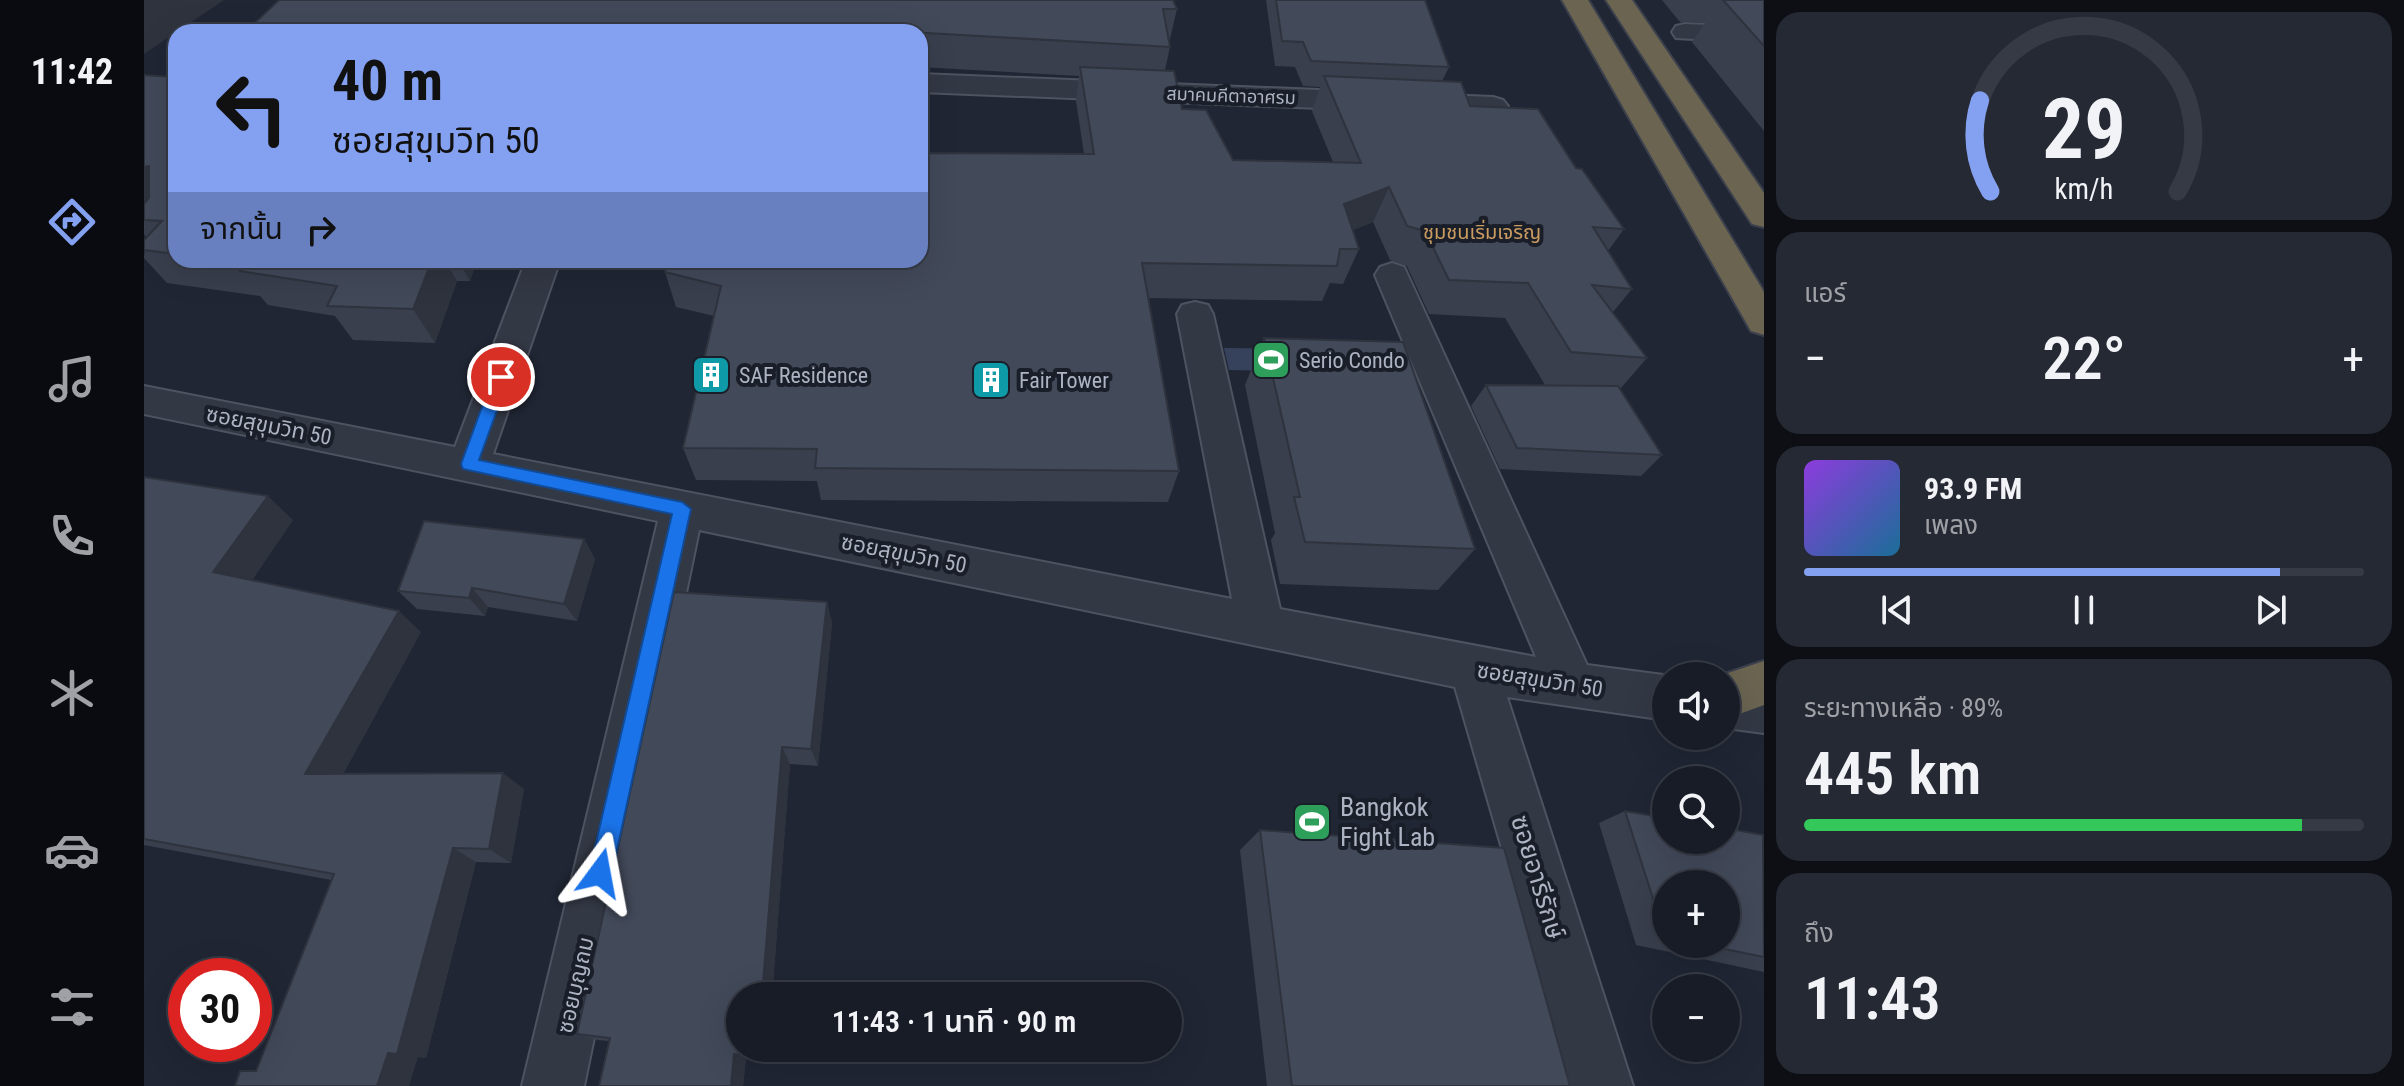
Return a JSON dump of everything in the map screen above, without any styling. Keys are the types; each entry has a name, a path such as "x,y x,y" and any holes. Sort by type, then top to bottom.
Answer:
{"highway":[{"path":"1575,0 1764,322"},
{"path":"1619,0 1764,217"},
{"path":"1740,691 1764,683"}],"street":[{"path":"1685,32 1764,35"},
{"name":"สมาคมคีตาอาศรม","path":"928,83 1493,106"},
{"path":"469,464 540,268"},
{"path":"1392,275 1572,686"},
{"path":"1195,314 1263,565 1260,625"},
{"name":"ซอยสุขุมวิท 50","path":"145,403 469,464 1474,669 1572,686 1652,695"},
{"name":"ซอยบุญถม","path":"553,1086 682,509"},
{"name":"ซอยอารีรักษ์","path":"1474,669 1602,1086"},
{"path":"1740,707 1764,710"}],"water":[{"name":"Serio Condo","path":"1224,348 1312,349 1318,372 1229,370"}],"building":[{"path":"279,0 1173,0 1177,9 1163,9 1170,47 928,33 928,24 254,24"},
{"path":"1276,0 1425,0 1449,67 1311,61 1303,42 1282,41"},
{"path":"1723,0 1764,0 1764,46"},
{"path":"1080,67 1174,71 1182,109 1206,110 1233,160 1361,163 1324,76 1461,82 1470,106 1538,109 1576,168 1582,169 1624,229 1593,227 1632,289 1592,285 1647,358 1571,352 1528,283 1449,280 1425,231 1407,226 1389,187 1344,204 1359,249 1340,249 1337,266 1142,263 1179,471 815,468 817,449 683,448 721,286 665,272 666,268 928,268 928,153 1094,154"},
{"path":"144,75 168,76 168,253 144,250 144,240 162,221 144,220 144,204 149,198 149,166 144,167"},
{"path":"242,268 429,268 413,309 327,306 337,286 240,271"},
{"path":"1264,338 1403,342 1475,549 1305,542 1294,497 1300,497"},
{"path":"1486,385 1618,386 1662,455 1517,448"},
{"path":"144,477 268,496 213,572 399,611 305,774 503,773 489,849 453,848 397,1054 388,1053 377,1086 235,1086 240,1071 256,1071 260,1062 272,1062 272,1031 334,874 144,839"},
{"path":"424,521 584,539 564,604 472,588 469,598 398,591"},
{"path":"674,592 827,602 811,749 782,747 763,982 726,982 726,1062 733,1062 731,1086 599,1086 610,1038 577,1034"},
{"path":"1625,811 1652,816 1652,854 1740,854 1740,831 1763,835 1764,957 1740,952 1740,870 1652,870 1652,895"},
{"path":"1260,830 1504,848 1570,1086 1292,1086"}],"place":[{"name":"Serio Condo","path":"1271,360"},
{"name":"SAF Residence","path":"711,375"},
{"name":"Fair Tower","path":"991,380"},
{"name":"Bangkok Fight Lab","path":"1312,822"}],"district":[{"name":"ชุมชนเริ่มเจริญ","path":"1482,232"}],"route":[{"path":"501,377 469,464 682,509 600,873"}]}
